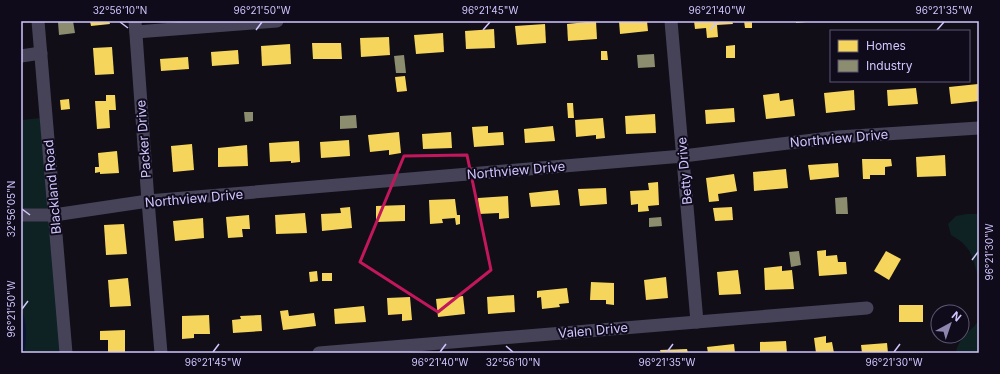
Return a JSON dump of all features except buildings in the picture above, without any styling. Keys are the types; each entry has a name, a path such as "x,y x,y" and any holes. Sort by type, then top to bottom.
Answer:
{"street":[{"name":"Blackland Road","path":"38,21 66,353"},
{"path":"135,27 277,21"},
{"name":"Betty Drive","path":"671,21 697,322"},
{"name":"Packer Drive","path":"135,27 161,353"},
{"path":"21,56 41,54"},
{"name":"Northview Drive","path":"21,215 54,215 148,201 683,156 838,137 979,128"},
{"name":"Valen Drive","path":"319,353 866,308"}],"highlighted area":[{"path":"467,155 491,270 438,312 360,262 404,156"}],"shaded area":[{"path":"40,118 61,353 21,353 21,120"},
{"path":"979,214 979,278 971,254 964,244 951,235 948,224 956,216"},
{"path":"979,320 979,353 956,353 959,344 970,344 970,330"}],"water":[{"path":"21,308 26,330 24,353 21,353"}]}
